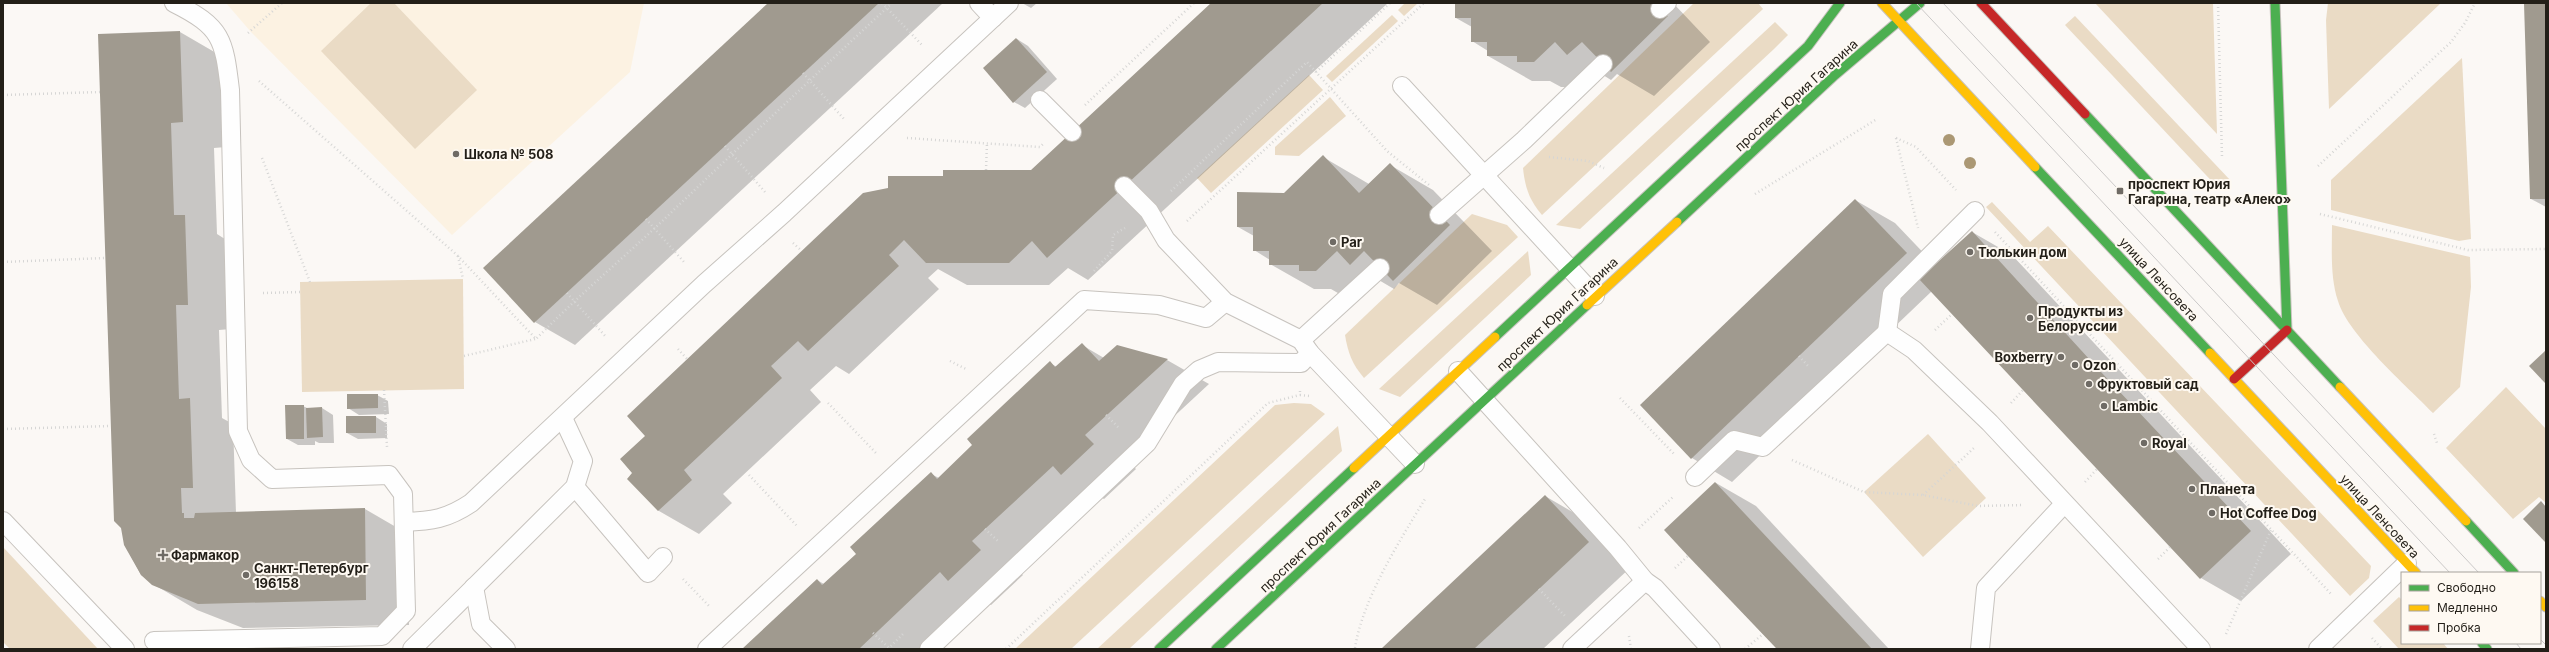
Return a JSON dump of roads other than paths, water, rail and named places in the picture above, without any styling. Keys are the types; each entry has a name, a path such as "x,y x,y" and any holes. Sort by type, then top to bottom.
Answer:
{"street":[{"name":"проспект Юрия Гагарина","path":"1159,649 1808,46 1840,3"},
{"name":"улица Ленсовета","path":"1882,3 2411,568"},
{"name":"проспект Юрия Гагарина","path":"1216,649 1835,75 1900,22 1920,3"},
{"path":"1981,3 2513,572"},
{"path":"2234,379 2287,330 2275,3"}],"lane":[{"path":"154,641 382,636 406,611 403,494 389,475 272,479 251,460 238,431 230,90 224,47 212,28 197,14 174,3"},
{"path":"978,3 993,18"},
{"path":"404,522 430,521 459,511 471,503 704,284 784,213 1009,3"},
{"path":"1445,209 1524,140 1603,64"},
{"path":"1402,86 1570,267 1595,296"},
{"path":"1040,100 1068,128"},
{"path":"1124,186 1149,211 1166,240 1225,302 1306,346 1415,464"},
{"path":"1696,477 1734,440 1763,447 1887,332 1892,294 1976,211"},
{"path":"930,649 1147,443 1184,384 1199,370 1218,362 1300,362 1306,346 1380,268"},
{"path":"707,649 818,549 896,474 1084,300 1159,305 1206,318 1225,302"},
{"path":"1887,332 1914,350 1990,423 2201,649"},
{"path":"1458,371 1618,548 1645,582 1655,588 1711,649"},
{"path":"412,649 575,487 583,461 563,418"},
{"path":"575,487 648,573 663,557"},
{"path":"1980,649 1986,588 2064,504"},
{"path":"3,521 125,649"},
{"path":"2318,649 2352,617 2401,576"},
{"path":"1578,643 1645,582"},
{"path":"474,587 481,624 506,649"}],"tram line":[{"path":"1916,3 2449,572"},
{"path":"1943,3 2478,572"},
{"path":"2541,640 2546,645"},
{"path":"2517,644 2521,649"}],"place":[{"name":"Школа № 508","path":"456,154"},
{"name":"проспект Юрия Гагарина, театр «Алеко»","path":"2120,191"},
{"name":"Par","path":"1333,242"},
{"name":"Тюлькин дом","path":"1970,252"},
{"name":"Продукты из Белоруссии","path":"2030,318"},
{"name":"Boxberry","path":"2061,357"},
{"name":"Ozon","path":"2075,365"},
{"name":"Фруктовый сад","path":"2089,384"},
{"name":"Lambic","path":"2104,406"},
{"name":"Royal","path":"2144,443"},
{"name":"Планета","path":"2192,489"},
{"name":"Hot Coffee Dog","path":"2212,513"},
{"name":"Фармакор","path":"163,555"},
{"name":"Санкт-Петербург 196158","path":"246,575"}]}
